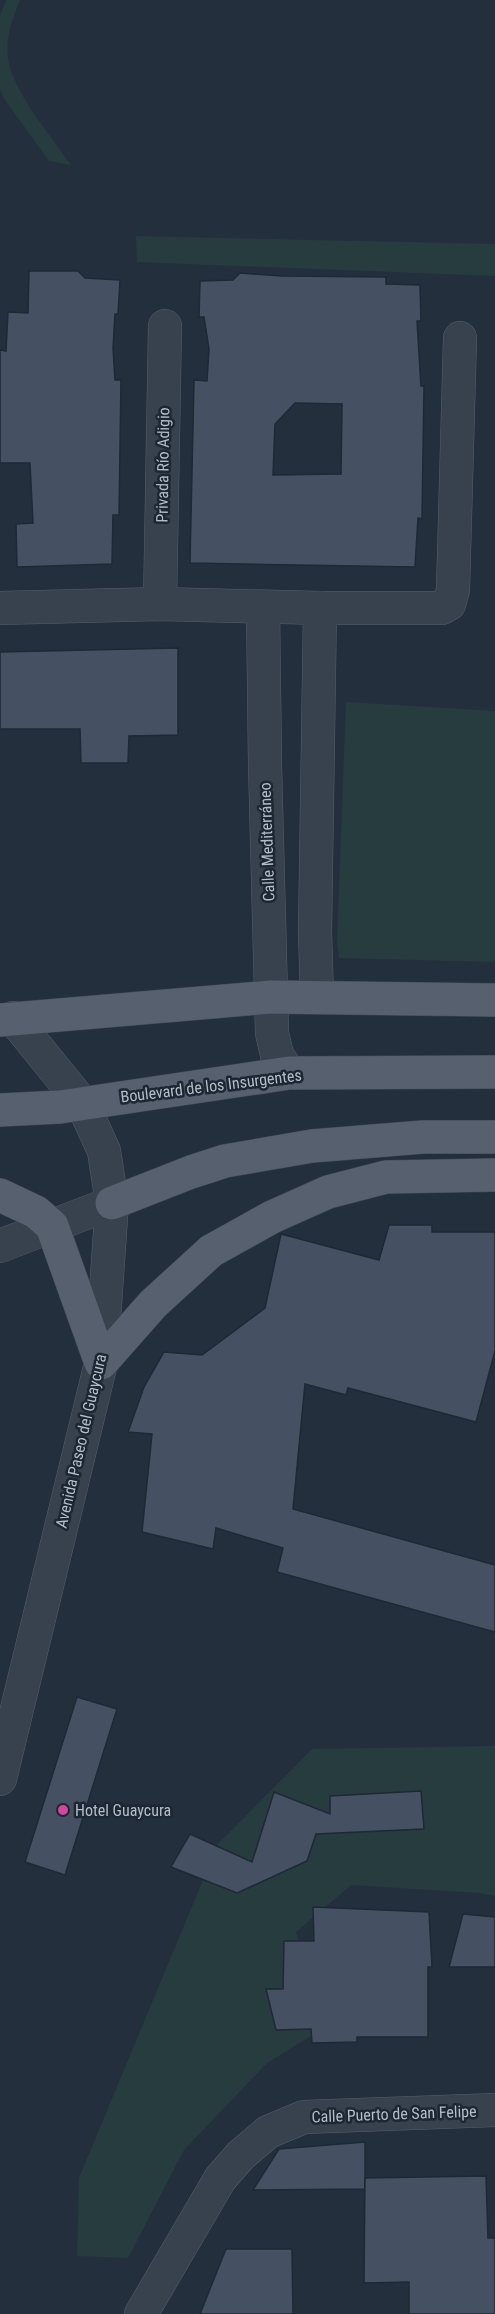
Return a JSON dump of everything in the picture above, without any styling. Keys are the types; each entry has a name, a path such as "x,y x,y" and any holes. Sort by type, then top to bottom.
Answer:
{"main road":[{"path":"6,1019 271,998 495,1000"},
{"name":"Boulevard de los Insurgentes","path":"0,1110 82,1103 289,1073 495,1072"},
{"path":"112,1203 190,1172 225,1161 312,1146 423,1137 495,1137"},
{"path":"0,1195 36,1212 52,1226 101,1363 153,1304 211,1251 272,1217 328,1192 386,1177 495,1175"}],"street":[{"name":"Privada Río Adigio","path":"160,604 165,327"},
{"path":"0,608 160,604 263,608 442,608 449,604 453,590 460,338"},
{"name":"Calle Mediterráneo","path":"263,608 272,1033 277,1055 289,1073"},
{"path":"317,997 316,763 320,608"},
{"path":"265,764 316,763"},
{"name":"Avenida Paseo del Guaycura","path":"0,1779 101,1363 112,1203 104,1151 82,1103 6,1019"},
{"path":"0,1246 112,1203"},
{"name":"Calle Puerto de San Felipe","path":"141,2314 220,2179 268,2132 304,2117 495,2110"}],"green space":[{"path":"6,0 20,0 12,21 8,43 11,71 25,99 71,165 49,161 3,97 0,89 0,16"},
{"path":"136,236 495,244 495,276 137,262"},
{"path":"346,702 495,711 495,962 339,958 337,941"},
{"path":"495,1746 495,1896 480,1893 351,1885 296,1932 319,2031 267,2063 184,2150 128,2258 77,2256 79,2178 218,1844 312,1749"}],"building":[{"path":"29,271 78,271 85,278 120,280 113,348 115,380 121,380 119,515 113,515 112,564 17,567 16,524 33,523 30,463 0,463 0,350 6,351 8,312 28,313"},
{"path":"240,273 282,276 386,277 386,284 420,285 421,321 417,321 421,386 424,386 422,519 418,518 415,567 190,563 194,380 207,381 209,349 204,317 199,317 200,281 233,280","holes":["295,403 342,404 341,474 273,475 275,424"]},
{"path":"178,648 178,735 129,736 128,763 81,763 80,729 0,729 0,652"},
{"path":"389,1225 432,1225 432,1232 495,1232 495,1351 476,1422 348,1388 346,1395 305,1384 293,1509 495,1565 495,1632 277,1572 283,1548 216,1528 213,1549 142,1532 152,1434 128,1432 144,1387 164,1352 202,1355 265,1308 281,1234 379,1260"},
{"name":"Hotel Guaycura","path":"77,1697 117,1709 65,1875 25,1862"},
{"path":"421,1791 424,1829 316,1834 307,1861 237,1893 171,1867 190,1834 252,1862 274,1792 330,1814 330,1796"},
{"path":"313,1907 429,1912 432,1967 428,1967 428,2037 357,2037 357,2042 312,2043 311,2029 276,2030 266,1989 283,1989 284,1941 314,1941"},
{"path":"463,1914 495,1917 495,1967 449,1967"},
{"path":"365,2142 365,2189 253,2190 279,2149"},
{"path":"486,2176 488,2238 495,2238 495,2314 409,2314 409,2282 364,2283 365,2178"},
{"path":"226,2249 292,2249 293,2314 200,2314"}],"place":[{"name":"Hotel Guaycura","path":"63,1810"}]}
